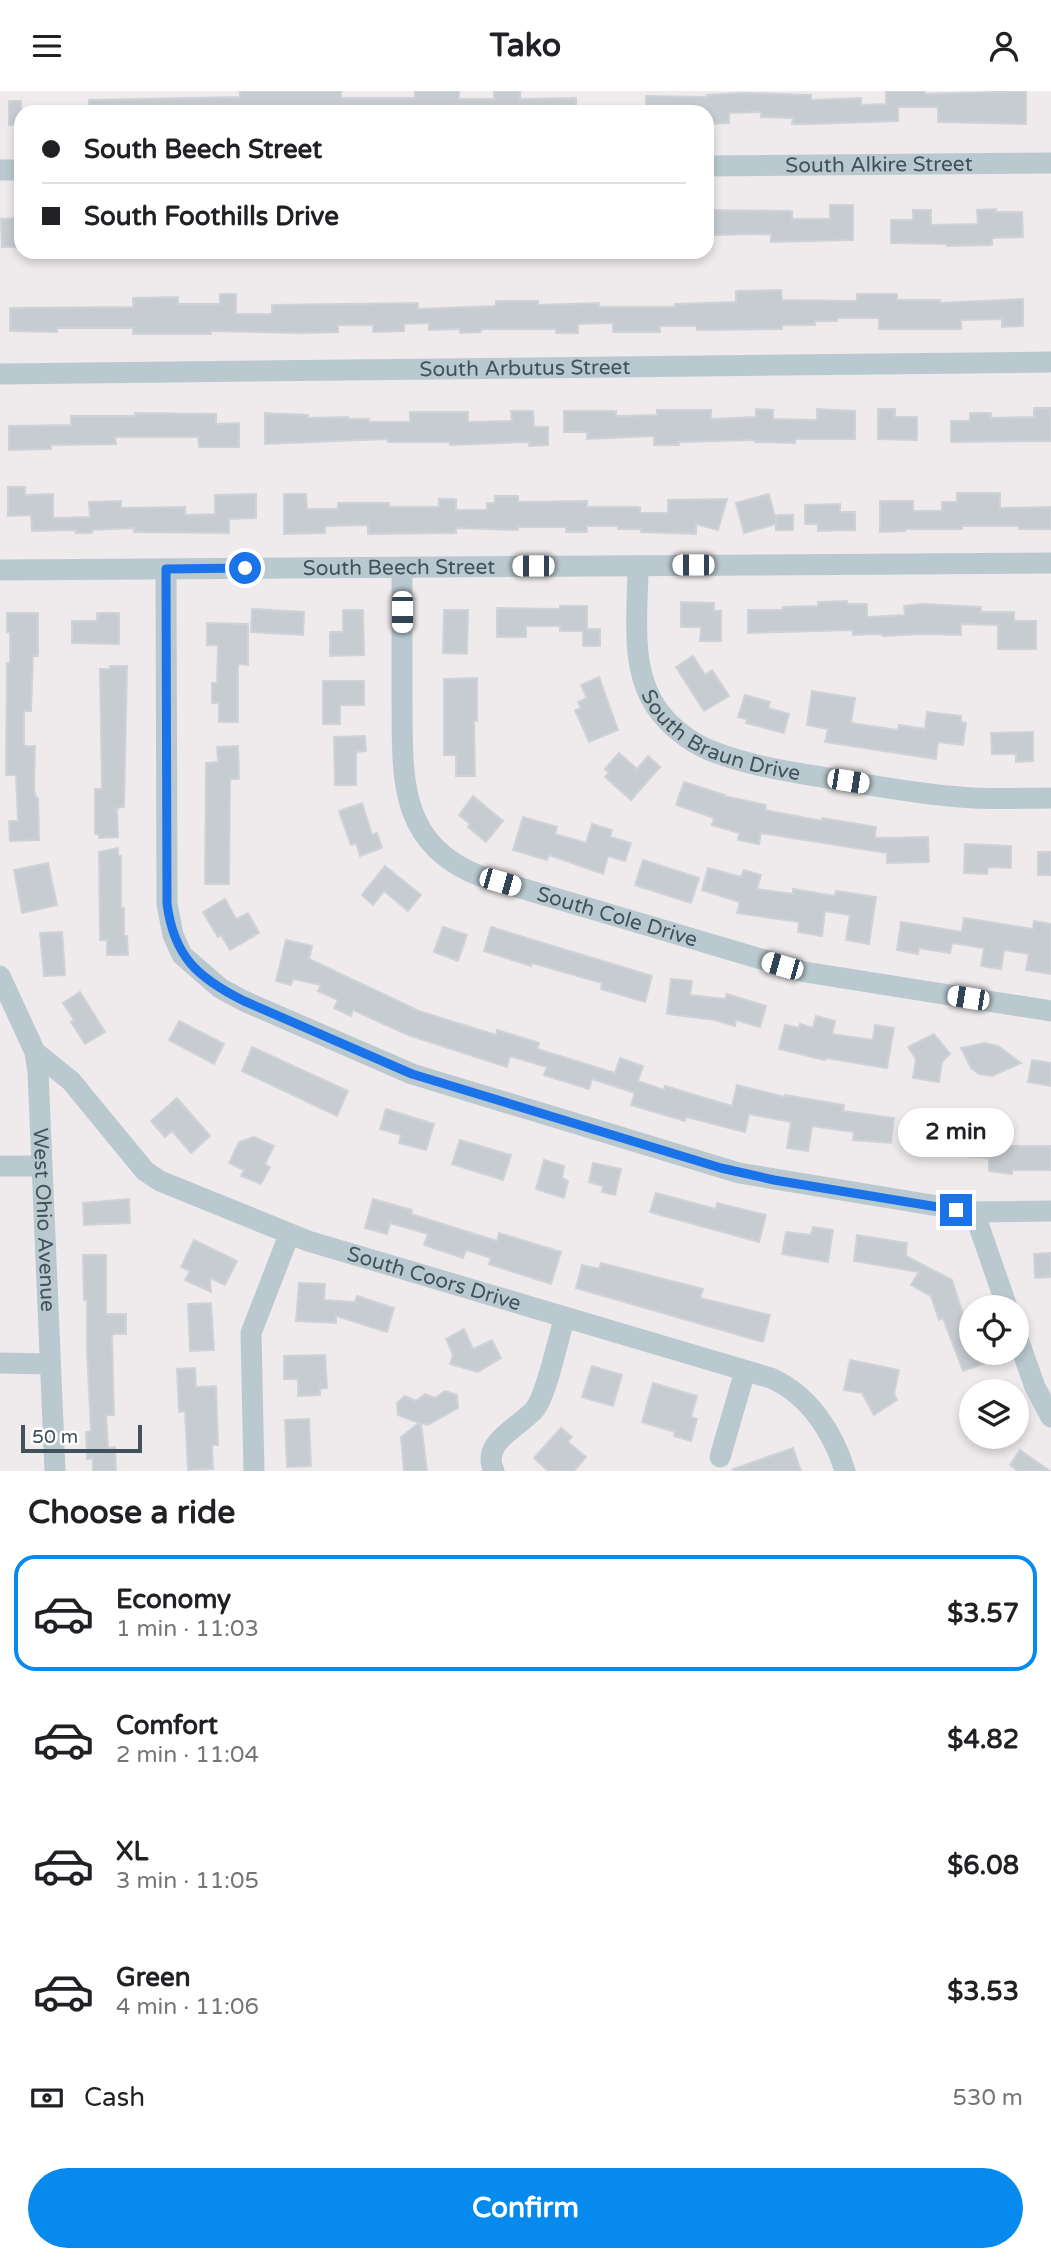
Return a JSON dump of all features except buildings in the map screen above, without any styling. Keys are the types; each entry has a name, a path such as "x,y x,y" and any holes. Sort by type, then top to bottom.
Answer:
{"street":[{"name":"South Alkire Street","path":"714,166 1051,163"},
{"name":"South Arbutus Street","path":"0,375 1051,362"},
{"name":"South Beech Street","path":"0,570 1051,563"},
{"name":"South Braun Drive","path":"638,566 641,674 649,695 666,720 696,744 718,753 779,769 925,794 979,798 1051,798"},
{"name":"South Cole Drive","path":"402,567 402,761 406,795 422,831 431,844 455,865 480,876 782,966 1051,1011"},
{"path":"166,569 169,919 182,955 208,979 232,995 412,1074 739,1173 974,1212 1051,1211"},
{"name":"West Ohio Avenue","path":"0,976 35,1052 38,1072 55,1471"},
{"name":"South Coors Drive","path":"35,1052 71,1081 153,1177 289,1235 438,1282 565,1317 782,1383 811,1408 828,1430 845,1471"},
{"path":"0,1166 41,1166"},
{"path":"974,1212 1003,1295"},
{"path":"254,1471 251,1333 289,1235"},
{"path":"494,1471 491,1461 494,1446 528,1417 541,1401 565,1317"},
{"path":"0,1363 50,1364"},
{"path":"1027,1365 1051,1417"},
{"path":"720,1457 746,1371"}],"route":[{"path":"245,568 166,569 167,904 177,945 182,955 196,969 220,988 244,1001 412,1074 739,1173 956,1210"}]}
